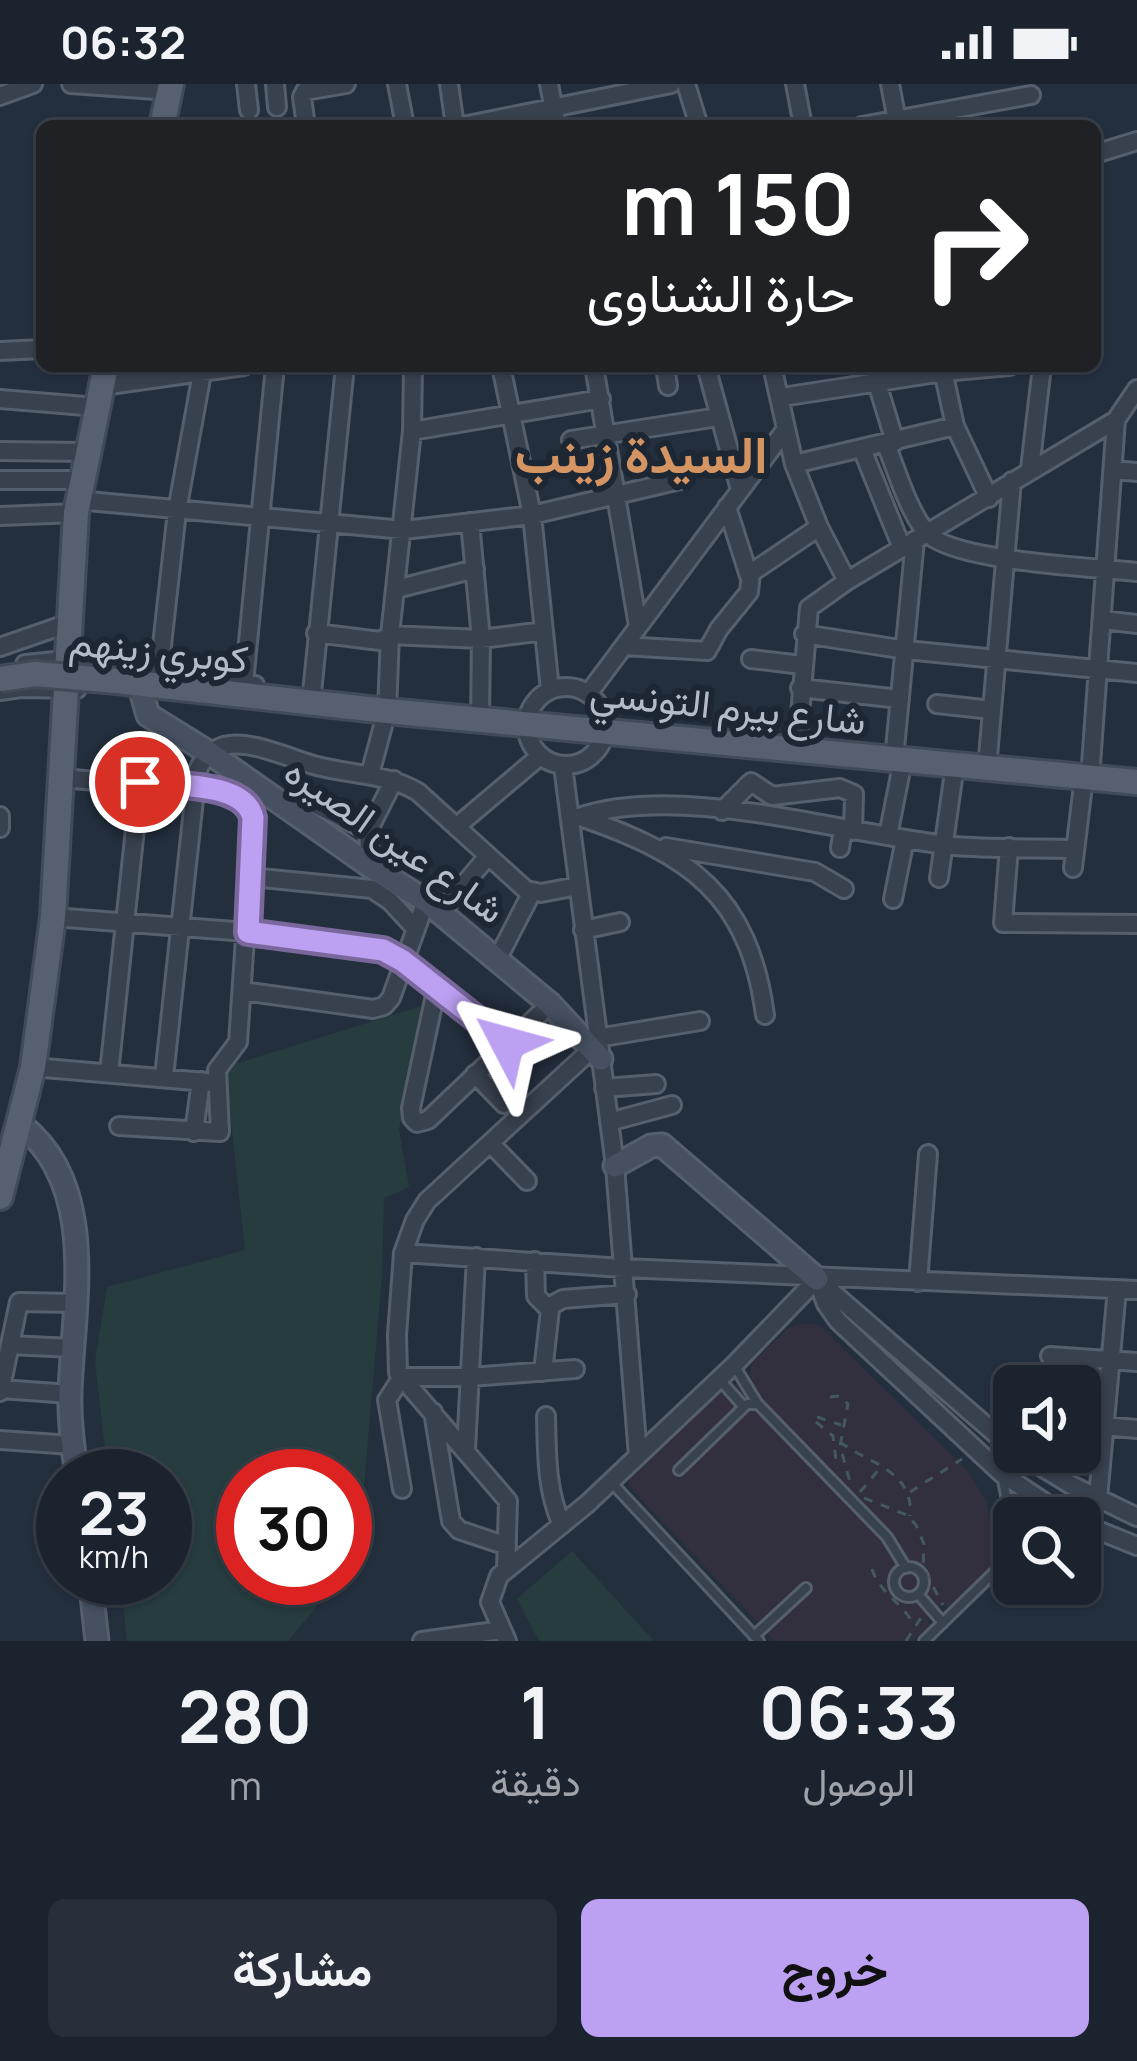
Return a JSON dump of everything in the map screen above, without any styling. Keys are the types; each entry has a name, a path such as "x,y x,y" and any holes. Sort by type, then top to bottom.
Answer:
{"main road":[{"path":"163,120 171,87"},
{"path":"0,1197 33,1067 53,917 78,498 102,386"},
{"name":"كوبري زينهم","path":"4,671 308,702"},
{"name":"شارع بيرم التونسي","path":"308,702 1137,782"}],"street":[{"path":"0,95 33,84"},
{"path":"70,84 171,87"},
{"path":"246,84 249,110"},
{"path":"275,84 277,107"},
{"path":"305,120 305,91 346,84"},
{"path":"397,84 403,120"},
{"path":"449,84 458,120"},
{"path":"549,84 555,117"},
{"path":"523,120 555,117 671,84"},
{"path":"686,84 697,120"},
{"path":"795,84 802,120"},
{"path":"890,84 896,120"},
{"path":"911,120 1031,95"},
{"path":"1101,152 1137,142"},
{"path":"0,351 36,349"},
{"path":"0,399 208,372"},
{"path":"244,683 274,372"},
{"path":"308,702 344,372"},
{"path":"370,774 387,711 413,372"},
{"path":"502,372 532,515 550,690"},
{"path":"595,372 638,626"},
{"path":"666,372 668,386"},
{"path":"707,372 740,490"},
{"path":"774,372 794,464 847,580"},
{"path":"782,397 928,372"},
{"path":"943,372 955,427 989,498"},
{"path":"1030,469 1041,372"},
{"path":"159,672 177,511 202,373"},
{"path":"877,383 915,541 900,699 892,899"},
{"path":"797,750 806,614 847,580 1116,420 1137,389"},
{"path":"412,431 601,399"},
{"path":"571,440 718,417"},
{"path":"574,815 632,805 722,811 845,836 1009,847 1074,858 1098,669 1116,420"},
{"path":"794,464 955,427"},
{"path":"588,694 786,429"},
{"path":"862,449 915,541"},
{"path":"0,451 86,452"},
{"path":"1113,470 1137,472"},
{"path":"0,480 78,498 177,511 404,530 532,515 680,480"},
{"path":"987,768 1012,482"},
{"path":"0,516 78,498"},
{"path":"624,646 707,651 749,592 749,576 727,507"},
{"path":"470,522 482,639 480,720"},
{"path":"749,576 819,527"},
{"path":"915,541 1006,558 1137,572"},
{"path":"396,589 475,569"},
{"path":"1102,620 1137,624"},
{"path":"4,671 69,623"},
{"path":"316,632 380,641 390,634 482,639 544,631"},
{"path":"805,634 905,650 1137,673"},
{"path":"751,659 802,664"},
{"name":"شارع بيرم التونسي","path":"4,671 66,660 285,689 308,702"},
{"name":"شارع بيرم التونسي","path":"4,671 65,688 271,708 308,702"},
{"path":"569,687 588,694 601,710 604,730 595,752 586,760 562,766 540,756 527,735 526,722 534,703 550,690 569,687"},
{"path":"800,688 900,699"},
{"name":"شارع عين الصيره","path":"142,694 148,715 434,907 498,958 596,1049"},
{"path":"937,704 992,710"},
{"path":"164,1077 198,767 230,745 394,780 418,792 532,892 578,886"},
{"path":"456,826 540,756"},
{"path":"939,878 955,765"},
{"path":"562,766 574,815 596,1049 615,1166 638,1456"},
{"path":"62,778 232,793 251,809 248,932 236,1048 209,1082 194,1132"},
{"path":"370,866 368,831 394,780"},
{"path":"109,1073 140,782"},
{"path":"722,811 751,782 772,796 840,788 854,794 845,836"},
{"path":"299,796 368,831"},
{"path":"574,815 680,859 697,873 739,926 759,975 765,1015"},
{"path":"0,816 0,828"},
{"path":"648,844 815,872 844,890"},
{"path":"1009,847 1001,909 1009,929 1137,924"},
{"path":"242,991 378,1009 391,998 415,928 488,856"},
{"path":"251,877 372,889 415,928"},
{"path":"498,958 532,892"},
{"path":"53,917 359,944 403,961 507,1043"},
{"path":"583,930 620,922"},
{"path":"436,986 411,1102 412,1118 418,1123 428,1120 550,1004"},
{"path":"506,1570 508,1501 397,1367 403,1253 427,1201 596,1049 700,1021"},
{"path":"33,1067 209,1082"},
{"path":"475,1074 503,1104"},
{"path":"119,1126 220,1132 209,1082"},
{"path":"604,1088 656,1084"},
{"path":"609,1122 672,1105"},
{"path":"21,1125 51,1160 71,1209 76,1251 73,1449"},
{"path":"491,1144 527,1181"},
{"path":"615,1166 662,1145 993,1432"},
{"path":"917,1282 928,1154"},
{"path":"403,1253 817,1279 1137,1290"},
{"path":"466,1450 476,1257"},
{"path":"535,1261 536,1296 550,1306"},
{"path":"422,1641 505,1636 490,1593 506,1570 638,1456 817,1279"},
{"path":"817,1279 838,1321 993,1466"},
{"path":"1086,1497 1105,1426 1117,1289"},
{"path":"550,1306 563,1299 627,1294"},
{"path":"70,1394 0,1391 22,1300 74,1303"},
{"path":"543,1372 550,1306"},
{"path":"10,1345 72,1348"},
{"path":"1050,1356 1137,1363"},
{"path":"402,1377 574,1370"},
{"path":"402,1377 387,1400 402,1490"},
{"path":"433,1412 451,1521 459,1530 507,1546"},
{"path":"546,1416 551,1503 562,1526"},
{"path":"1101,1426 1137,1429"},
{"path":"0,1440 72,1445"},
{"path":"1001,1473 1038,1497"},
{"path":"1053,1473 1137,1517"},
{"path":"1060,1497 1086,1492"},
{"path":"1101,1531 1137,1546"},
{"path":"93,1605 97,1641"}],"lane":[{"path":"734,1365 758,1404 887,1537 906,1568"},
{"path":"718,1379 744,1407"},
{"path":"679,1470 744,1407 758,1404"},
{"path":"1001,1473 1006,1497"},
{"path":"611,1481 757,1638 806,1588"},
{"path":"906,1568 924,1575 918,1594 903,1596 895,1589 897,1573 906,1568"},
{"path":"924,1641 993,1573"},
{"path":"918,1594 943,1623"}],"path":[{"path":"830,1397 846,1401 848,1408 840,1442 845,1472 859,1493 909,1517"},
{"path":"843,1426 816,1420 833,1436 837,1467 850,1504"},
{"path":"840,1442 883,1466 908,1493 909,1517 922,1537 924,1575 952,1616"},
{"path":"908,1493 974,1448"},
{"path":"859,1493 883,1466"},
{"path":"872,1569 884,1594 914,1625"},
{"path":"876,1596 884,1594"},
{"path":"906,1641 914,1625 940,1600"}],"shaded area":[{"path":"794,1325 821,1327 967,1470 986,1501 993,1537 990,1568 949,1607 944,1603 926,1619 930,1625 912,1641 775,1641 629,1486 631,1473 718,1393 727,1395 750,1375 752,1363"}],"green space":[{"path":"428,1004 399,1129 409,1187 384,1198 367,1449 216,1449 216,1605 318,1605 288,1641 127,1641 123,1605 192,1605 192,1449 105,1449 95,1361 107,1287 245,1250 225,1067"},
{"path":"572,1551 654,1641 539,1641 517,1599"}],"district":[{"name":"السيدة زينب","path":"641,455"}],"route":[{"path":"140,782 232,793 246,802 253,818 248,932 383,950 507,1043"}]}
